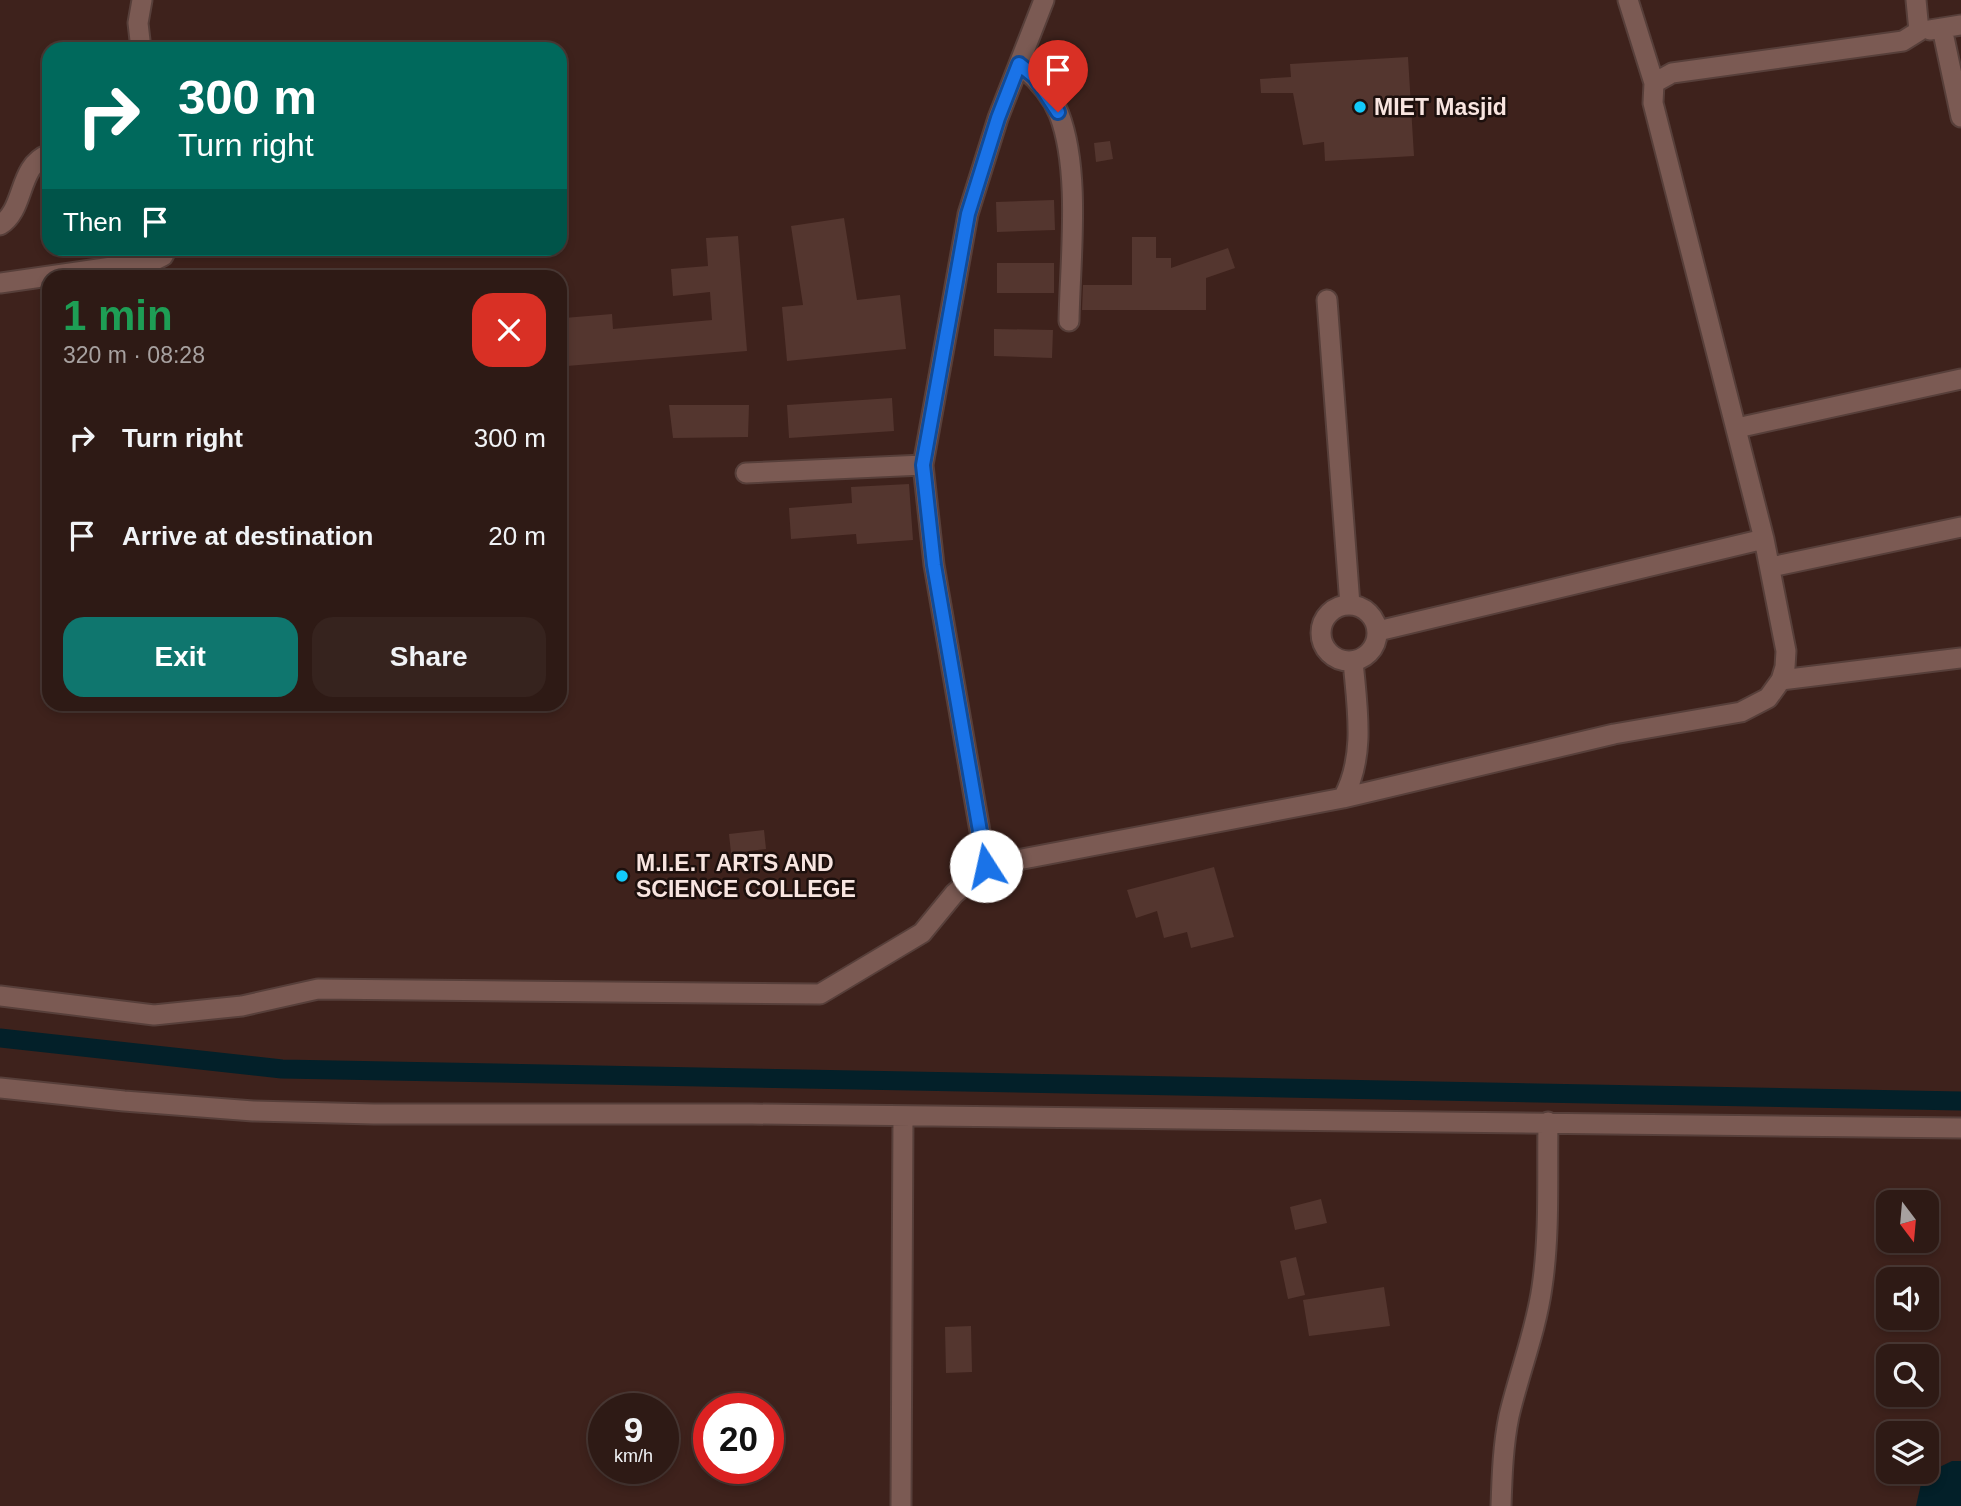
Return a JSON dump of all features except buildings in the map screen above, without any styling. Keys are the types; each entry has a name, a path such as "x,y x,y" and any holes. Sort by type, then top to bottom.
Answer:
{"street":[{"path":"140,42 138,10 142,0"},
{"path":"986,866 934,565 923,465 968,214 998,118 1044,0"},
{"path":"0,996 154,1015 242,1006 318,989 820,994 922,933 954,894 986,866 1343,798 1614,734 1741,712 1768,698 1781,680 1786,651 1771,567 1653,103 1654,83 1628,0"},
{"path":"1916,0 1919,31"},
{"path":"1654,83 1672,73 1903,41 1919,31 1952,26 1961,117"},
{"path":"1019,64 1035,77 1058,112 1067,144 1071,181 1069,321"},
{"path":"0,225 13,208 32,165 42,159"},
{"path":"90,270 153,261 163,256"},
{"path":"0,283 42,277"},
{"path":"1327,300 1350,605"},
{"path":"1737,428 1961,379"},
{"path":"746,473 923,465"},
{"path":"1771,567 1961,527"},
{"path":"1378,631 1764,539"},
{"path":"1350,605 1363,608 1371,614 1378,631 1373,649 1366,656 1353,661 1339,660 1331,655 1321,639 1323,621 1335,608 1350,605"},
{"path":"1781,680 1961,658"},
{"path":"1343,798 1355,771 1358,754 1353,661"},
{"path":"0,1088 124,1101 374,1114 752,1114 1961,1128"},
{"path":"901,1506 903,1116"},
{"path":"1501,1506 1509,1419 1533,1334 1542,1287 1547,1227 1548,1122"}],"water":[{"path":"1952,1461 1961,1461 1961,1506 1916,1506 1921,1484 1939,1484 1939,1467"}],"waterway":[{"path":"0,1038 282,1069 1961,1101"}],"place":[{"name":"MIET Masjid","path":"1360,107"},
{"name":"M.I.E.T ARTS AND SCIENCE COLLEGE","path":"622,876"}],"route":[{"path":"986,866 934,565 923,465 968,214 998,118 1019,64 1035,77 1058,112"}]}
